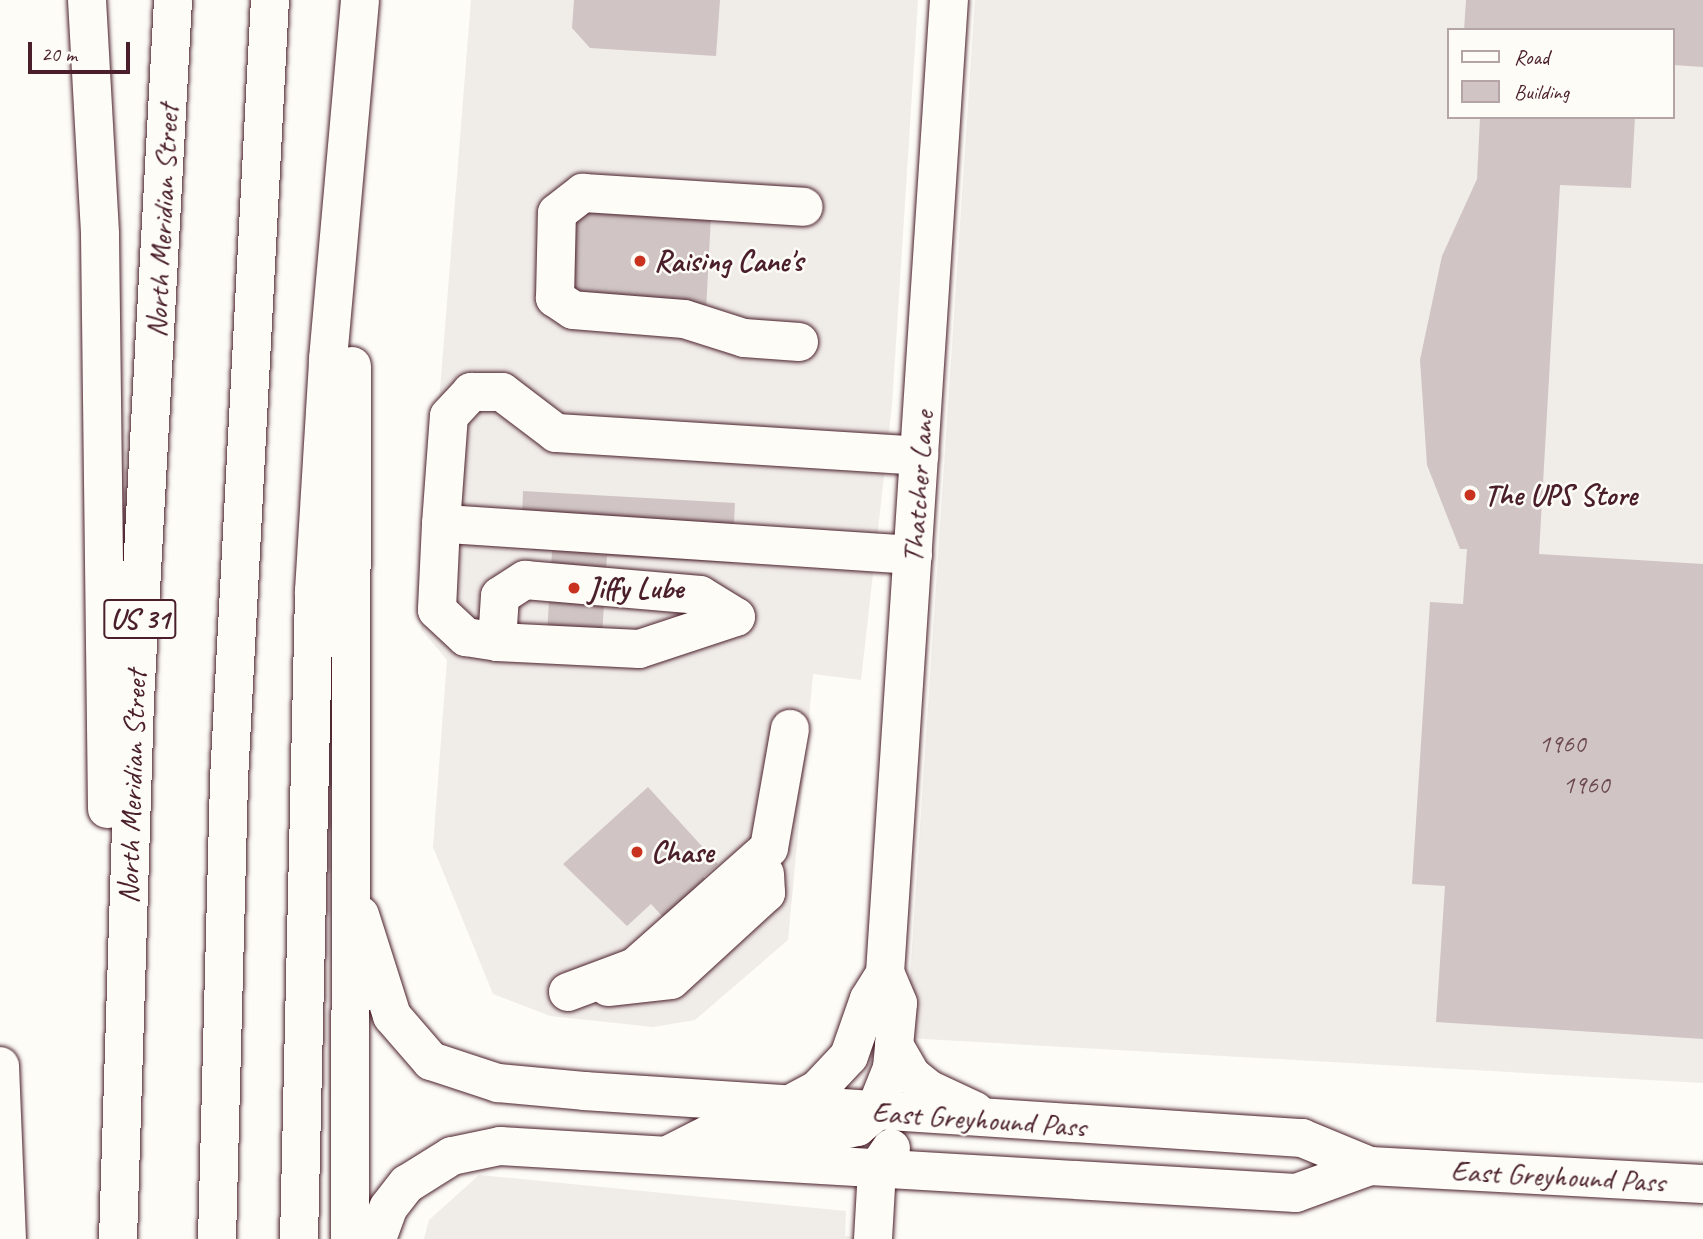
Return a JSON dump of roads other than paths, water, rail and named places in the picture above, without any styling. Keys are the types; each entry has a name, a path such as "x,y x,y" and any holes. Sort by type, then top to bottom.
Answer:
{"main road":[{"path":"87,0 100,235 117,1239"},
{"name":"North Meridian Street","path":"117,1239 135,700 173,0"},
{"path":"217,1239 229,779 270,0"},
{"path":"299,1239 314,591 328,359 354,103 360,0"},
{"name":"Thatcher Lane","path":"874,1113 888,1085 898,1003 886,973 949,0"},
{"path":"350,1239 348,879 354,103"},
{"path":"799,342 744,338 684,318 573,310 555,298 558,214 583,193 804,206"},
{"path":"497,642 500,596 524,580 700,595 736,617 639,649 497,642 466,637 437,610 449,416 471,393 502,392 556,433 919,456"},
{"path":"441,524 913,555"},
{"path":"768,861 568,992 671,980 768,861 790,729"},
{"name":"East Greyhound Pass","path":"348,879 391,1016 415,1047 469,1077 584,1091 794,1102 874,1113 1074,1127 1302,1138 1370,1166 1703,1184"},
{"name":"Thatcher Lane","path":"794,1102 818,1089 849,1056 869,999 886,973"},
{"path":"894,1045 928,1089 965,1102 988,1121"},
{"path":"0,1066 5,1239"},
{"path":"668,1155 723,1127 834,1132 856,1127 874,1113"},
{"path":"873,1239 877,1169 891,1148 904,1141 1023,1146 1074,1127"},
{"name":"East Greyhound Pass","path":"377,1239 388,1208 407,1184 452,1156 500,1146 1296,1193 1370,1166"},
{"path":"0,1216 5,1239"}],"place":[{"name":"Raising Cane's","path":"640,261"},
{"name":"The UPS Store","path":"1470,495"},
{"name":"Jiffy Lube","path":"574,588"},
{"name":"Chase","path":"637,852"}]}
